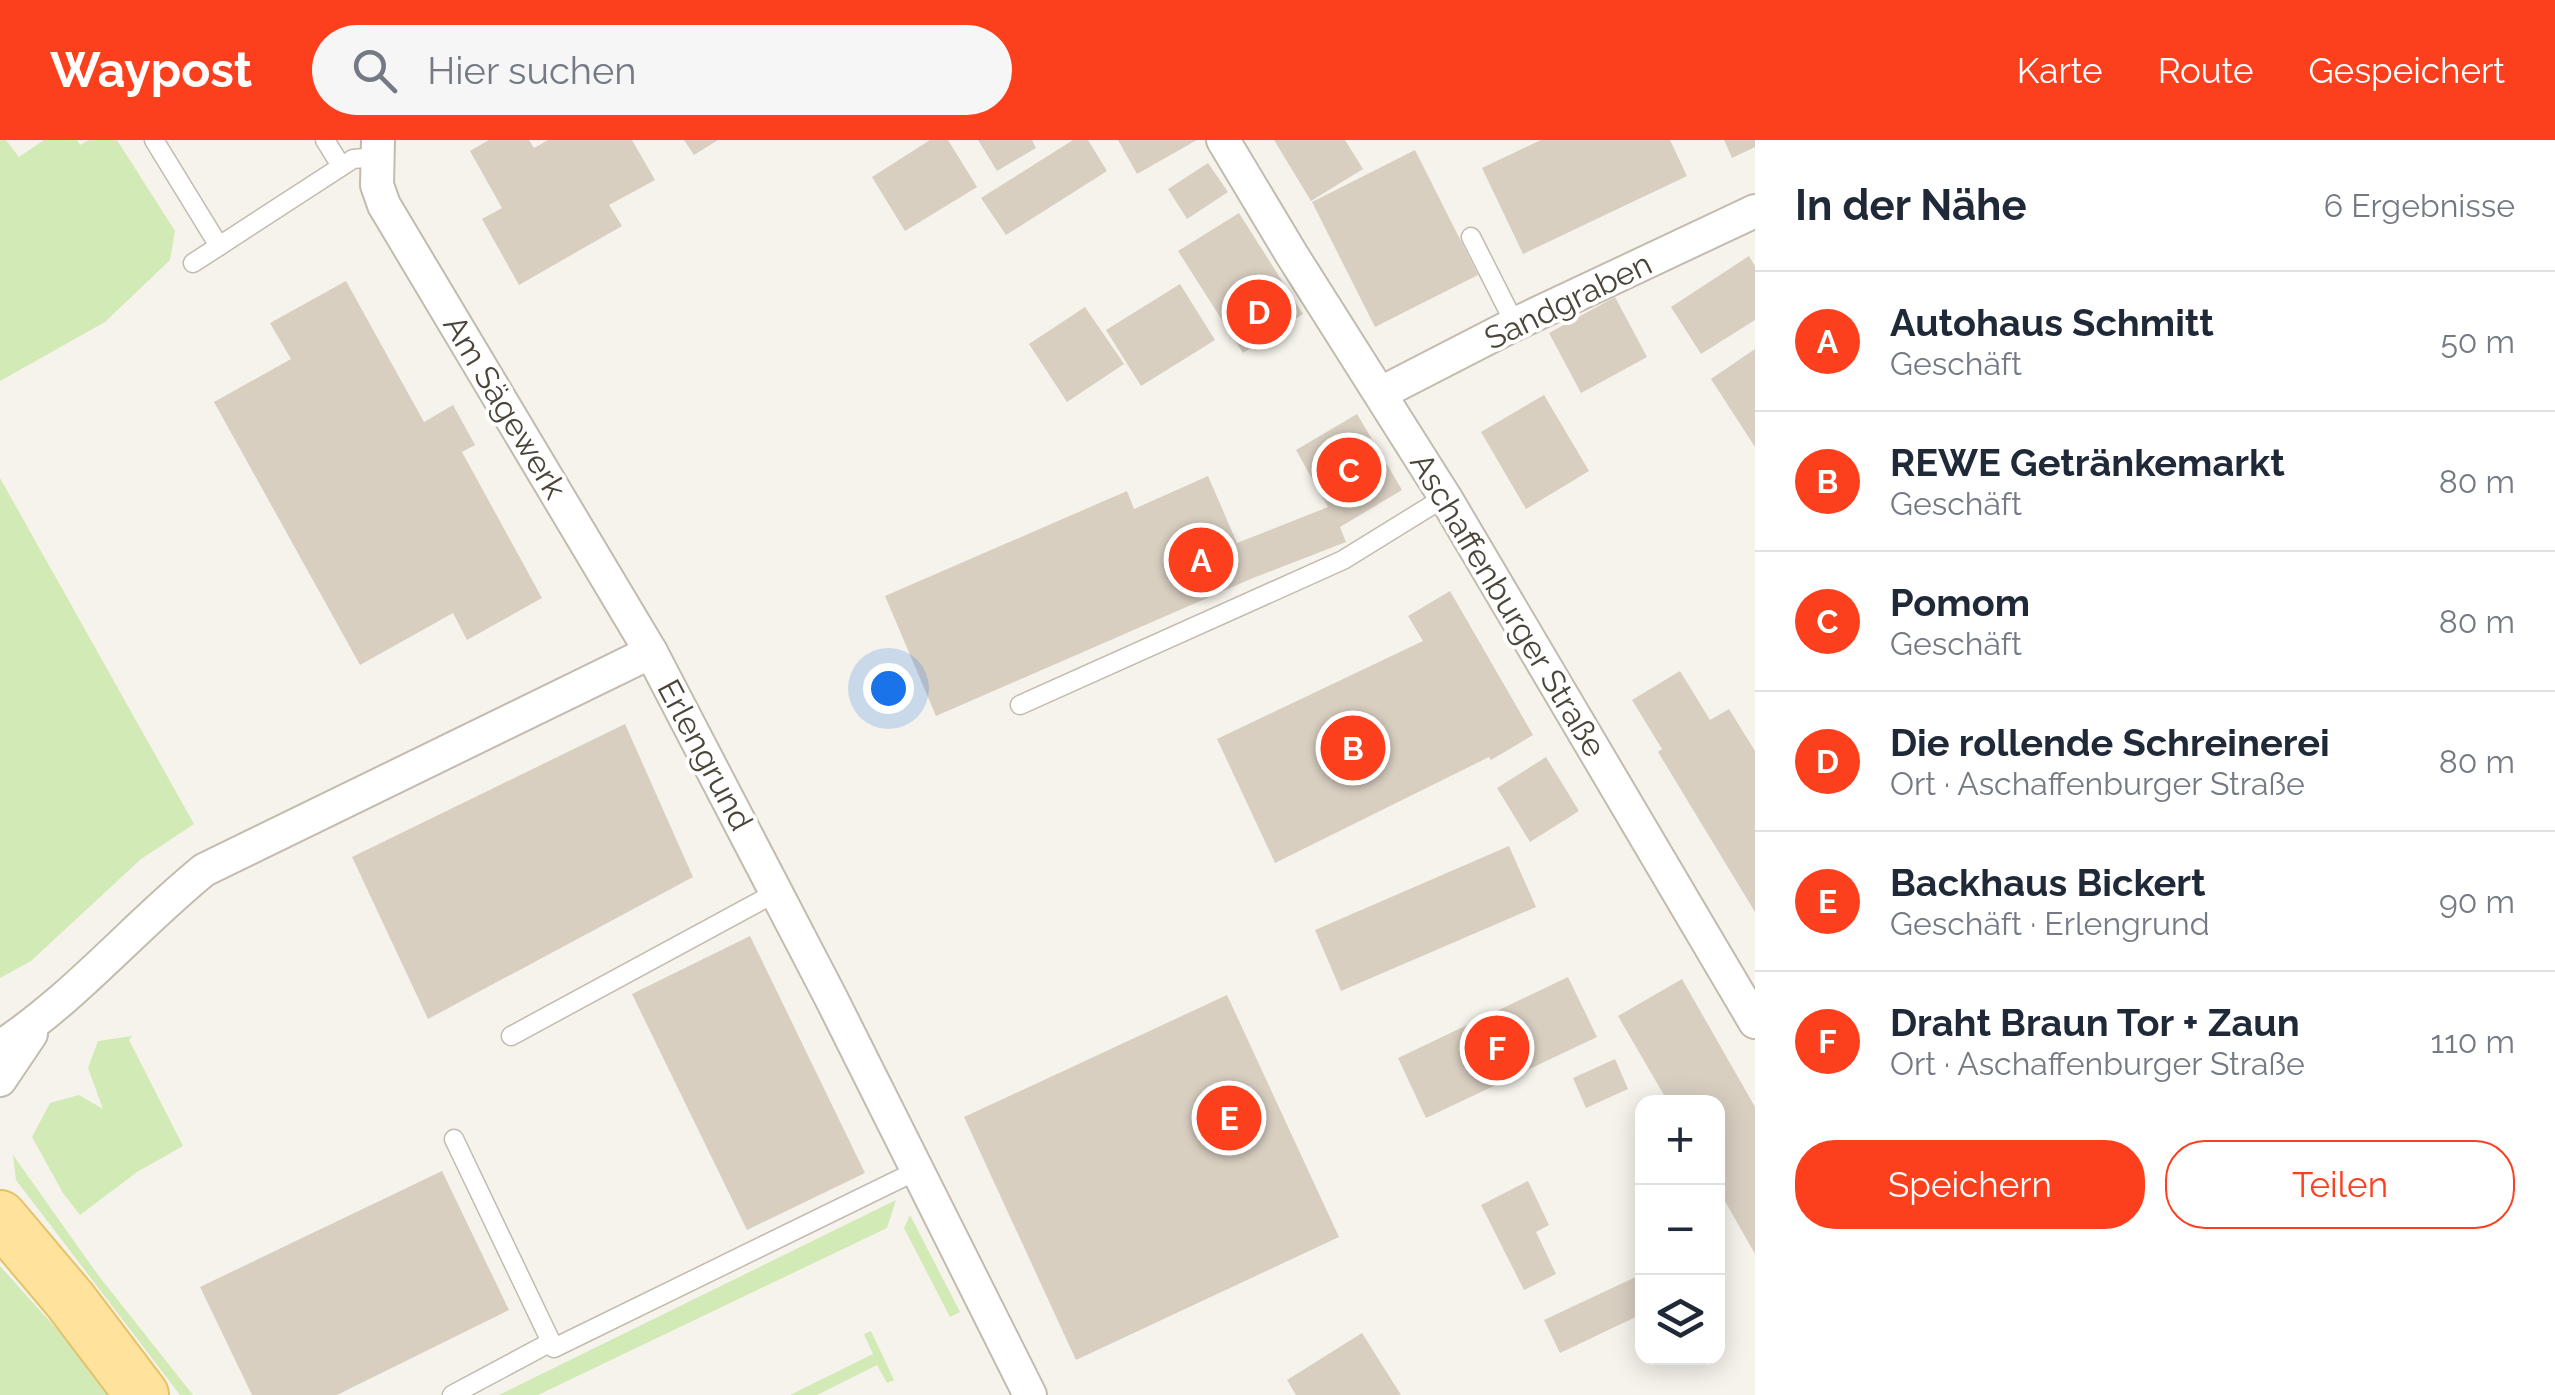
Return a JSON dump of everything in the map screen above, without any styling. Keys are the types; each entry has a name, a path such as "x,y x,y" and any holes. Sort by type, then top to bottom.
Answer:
{"main road":[{"path":"0,1216 142,1395"}],"street":[{"name":"Aschaffenburger Straße","path":"1223,140 1382,393 1755,1022"},
{"name":"Am Sägewerk","path":"377,148 377,185 384,205 651,652"},
{"name":"Sandgraben","path":"1382,393 1515,324 1755,211"},
{"name":"Erlengrund","path":"1,1047 40,1022 204,870 651,652 777,892 1030,1395"},
{"name":"Erlengrund","path":"0,1080 40,1022"}],"lane":[{"path":"154,140 219,246"},
{"path":"325,140 341,166"},
{"name":"Am Sägewerk","path":"193,263 341,166 377,148"},
{"path":"1470,238 1515,324"},
{"path":"1020,705 1343,560 1444,497"},
{"path":"511,1036 777,892"},
{"path":"454,1139 554,1348 918,1170"},
{"path":"452,1395 552,1342"}],"green space":[{"path":"0,140 6,140 19,157 44,140 77,140 80,145 89,140 117,140 175,231 170,260 105,322 0,381"},
{"path":"0,478 194,824 141,859 31,961 0,978"},
{"path":"132,1036 129,1040 183,1146 137,1172 80,1215 32,1137 50,1103 79,1095 103,1109 88,1068 98,1041"},
{"path":"13,1155 98,1275 193,1395 180,1395 16,1180"},
{"path":"896,1200 887,1228 538,1395 499,1395"},
{"path":"910,1215 960,1312 950,1317 904,1228"},
{"path":"0,1266 116,1395 0,1395"},
{"path":"871,1331 894,1380 887,1383 877,1365 817,1395 790,1395 873,1354 864,1334"}],"building":[{"path":"489,140 529,140 534,148 548,140 632,140 655,180 609,205 622,226 519,285 482,219 502,208 470,151"},
{"path":"684,140 718,140 694,155"},
{"path":"930,140 948,140 977,187 905,231 872,177"},
{"path":"978,140 1032,140 1036,148 997,171"},
{"path":"1073,140 1088,140 1107,171 1006,235 981,198"},
{"path":"1118,140 1197,140 1137,174"},
{"path":"1274,140 1345,140 1363,169 1311,201"},
{"path":"1541,140 1670,140 1687,176 1523,254 1482,168"},
{"path":"1724,140 1755,140 1755,147 1732,158"},
{"path":"1415,150 1478,275 1375,327 1312,202"},
{"path":"1208,163 1228,192 1187,219 1168,189"},
{"path":"1239,213 1303,314 1243,353 1178,251"},
{"path":"1749,256 1755,266 1755,320 1701,354 1671,307"},
{"path":"346,281 424,422 453,405 475,445 462,452 542,598 467,640 453,613 360,665 214,402 291,359 270,323"},
{"path":"1180,284 1215,340 1141,386 1106,330"},
{"path":"1615,297 1647,357 1581,393 1549,333"},
{"path":"1085,307 1124,364 1067,402 1029,344"},
{"path":"1755,349 1755,447 1711,379"},
{"path":"1544,395 1589,471 1526,509 1481,432"},
{"path":"1357,414 1402,490 1340,527 1346,542 1253,578 936,716 885,596 1127,491 1134,509 1208,476 1237,543 1328,507 1296,450"},
{"path":"1450,591 1533,735 1491,760 1489,757 1275,863 1217,739 1423,641 1408,616"},
{"path":"1680,671 1710,720 1729,709 1755,751 1755,912 1658,752 1662,749 1632,700"},
{"path":"625,724 693,877 428,1019 352,857"},
{"path":"1546,757 1579,811 1530,842 1497,788"},
{"path":"1509,846 1536,907 1341,991 1315,930"},
{"path":"750,936 865,1173 747,1230 632,994"},
{"path":"1568,977 1597,1037 1426,1118 1398,1058"},
{"path":"1682,979 1755,1107 1755,1254 1725,1201 1725,1095 1664,1095 1618,1016"},
{"path":"1227,995 1339,1237 1076,1360 964,1117"},
{"path":"1615,1059 1628,1089 1586,1108 1573,1078"},
{"path":"442,1171 509,1310 337,1395 252,1395 200,1287"},
{"path":"1528,1181 1549,1225 1536,1232 1556,1274 1524,1290 1481,1205"},
{"path":"1635,1277 1635,1317 1560,1353 1544,1320"},
{"path":"1362,1333 1401,1395 1296,1395 1287,1380"}],"place":[{"name":"Die rollende Schreinerei","path":"1259,312"},
{"name":"Pomom","path":"1349,470"},
{"name":"Autohaus Schmitt","path":"1201,560"},
{"name":"REWE Getränkemarkt","path":"1353,748"},
{"name":"Draht Braun Tor + Zaun","path":"1497,1048"},
{"name":"Backhaus Bickert","path":"1229,1118"}]}
